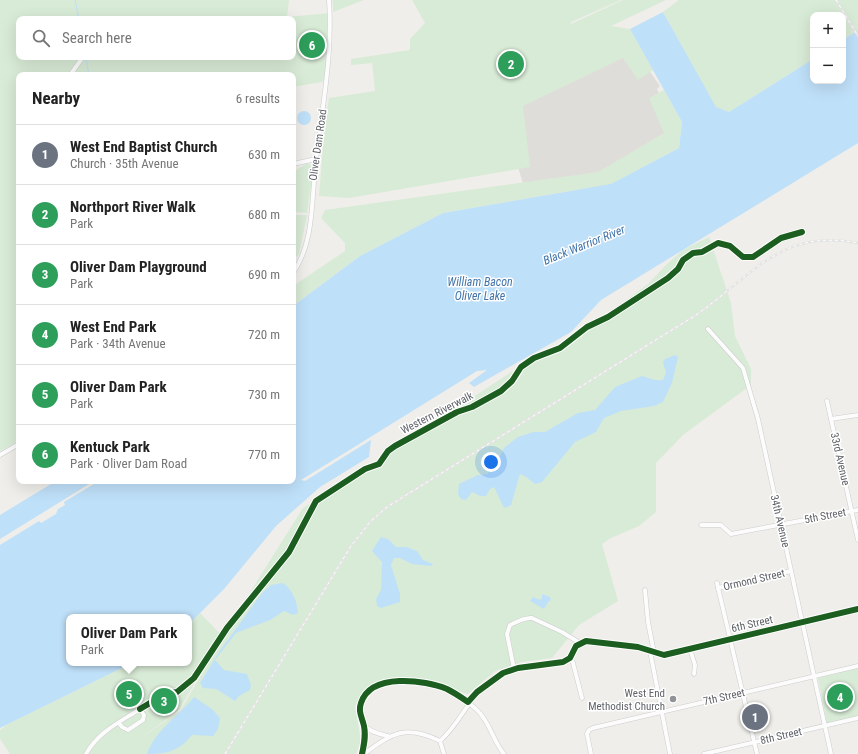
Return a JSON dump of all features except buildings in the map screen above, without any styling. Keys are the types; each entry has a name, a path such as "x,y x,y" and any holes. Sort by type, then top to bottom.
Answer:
{"street":[{"name":"Oliver Dam Road","path":"296,267 304,252 310,229 316,159 330,57 329,0"},
{"path":"72,72 81,60"},
{"path":"296,163 316,159"},
{"name":"34th Avenue","path":"708,329 738,360 746,375 758,419 831,754"},
{"name":"33rd Avenue","path":"827,401 858,540"},
{"path":"830,419 858,415"},
{"path":"0,455 16,446"},
{"name":"5th Street","path":"700,525 720,525 731,534 858,510"},
{"name":"Ormond Street","path":"718,588 791,571"},
{"path":"716,582 731,639 756,754"},
{"path":"645,590 661,712 670,754"},
{"name":"6th Street","path":"580,643 591,640 638,647 664,655 858,609"},
{"path":"440,741 450,730 468,702 477,692 495,677 514,669 557,664 570,658 580,643 562,632 532,618 527,618 510,625 507,634 514,669"},
{"path":"690,649 695,665 694,674"},
{"path":"570,658 573,663 582,698"},
{"name":"7th Street","path":"591,754 587,734 589,730 858,666"},
{"path":"363,754 365,742 364,726 359,712 363,698 372,689 385,684 418,681 450,690 479,711 487,722 497,744 504,754"},
{"path":"86,754 97,737 140,709 144,715 143,720 128,730 122,727 119,723"},
{"name":"8th Street","path":"704,754 858,718"},
{"path":"364,726 373,732 388,736"},
{"path":"363,754 388,736 402,732 416,732 440,741"},
{"path":"440,741 444,754"}],"shaded area":[{"path":"628,40 660,86 657,89 659,94 678,130 610,187 526,193 498,103"}],"green space":[{"path":"0,0 289,0 287,16 16,16 16,60 296,60 296,16 330,13 327,79 321,82 296,86 296,72 16,72 16,443 0,451"},
{"path":"333,0 364,0 333,12"},
{"path":"412,0 621,0 571,22 571,24 623,0 666,0 611,26 630,29 653,70 638,80 623,58 523,106 530,167 349,198 319,196 325,122 329,98 375,91 372,63 351,65 351,59 410,50 410,39 425,23"},
{"path":"679,0 858,0 858,30 846,38 846,12 810,12 810,61 729,112 716,108 663,12"},
{"path":"664,90 682,122 679,148 611,184 443,213 360,256 296,304 296,284 345,251 345,243 321,218 325,210 598,172 664,133 649,98"},
{"path":"306,164 314,165 307,213 296,212 296,170"},
{"path":"296,215 307,215 299,254 296,258"},
{"path":"709,237 731,303 735,336 751,369 751,385 683,435 656,463 656,512 639,526 611,538 602,544 618,601 579,625 552,658 522,662 495,671 468,694 415,678 368,687 355,706 361,741 356,754 10,754 0,739 0,730 8,724 126,666 192,666 192,621 200,613 222,636 179,710 138,740 180,711 244,602 303,508 516,369 568,343 648,284 683,250"},
{"path":"858,668 858,716 827,723 818,678"}],"water":[{"name":"William Bacon Oliver Lake","path":"663,12 716,107 729,112 810,61 810,84 846,84 846,38 858,30 858,143 601,300 571,332 474,387 469,383 487,370 477,371 301,480 305,481 371,440 369,457 320,487 276,526 224,589 192,621 192,614 66,614 66,666 126,666 0,728 0,545 39,521 41,523 56,514 58,509 65,505 64,502 94,484 296,484 296,304 360,256 443,213 611,184 679,148 682,122 630,29"},
{"path":"304,111 309,113 311,118 309,123 304,125 299,123 297,118 299,113"},
{"path":"675,355 678,357 672,383 663,402 654,406 621,411 604,418 596,432 575,442 542,482 535,484 520,474 511,505 505,508 503,506 494,487 490,489 486,496 480,496 472,492 466,500 461,499 458,494 459,484 478,475 488,474 492,463 501,455 504,448 518,437 533,432 545,432 578,413 595,410 615,387 642,376 655,380 663,380 666,373 663,362 665,359"},
{"path":"51,484 89,484 0,539 0,515"},
{"path":"381,537 388,539 396,547 406,547 417,551 423,560 433,564 431,566 412,564 400,558 394,558 391,565 400,594 400,602 381,608 377,606 376,599 381,590 382,562 372,551"},
{"path":"283,583 294,596 298,613 293,615 284,611 270,620 236,633 215,660 224,670 247,674 251,685 250,690 239,696 235,701 216,689 203,688 200,683 219,652 262,593 271,585"},
{"path":"542,594 550,597 551,600 544,609 530,601 533,597 540,600 542,598"},
{"path":"194,697 212,709 220,718 218,729 213,736 192,735 178,748 167,752 147,754 161,730"}],"waterway":[{"path":"75,0 78,16"},
{"path":"86,60 88,72"}],"railway":[{"path":"836,0 858,36"},
{"path":"225,754 351,546 371,521 387,507 696,315 769,259 788,249 808,242 831,240 858,243"}],"cycle path":[{"name":"Western Riverwalk","path":"140,709 165,694 177,692 194,678 227,628 289,552 316,501 365,469 379,464 388,451 395,446 457,412 472,407 501,391 512,381 521,367 534,358 560,348 587,327 608,317 668,278 678,269 683,260 693,253 702,252 718,243 730,246 743,257 753,257 781,238 802,232"},
{"path":"362,754 365,733 360,706 367,693 376,686 400,681 426,683 447,689 468,702 477,692 503,673 518,668 563,662 570,658 576,646 586,641 638,647 664,655 858,609"}],"place":[{"name":"Kentuck Park","path":"312,45"},
{"name":"Northport River Walk","path":"511,64"},
{"name":"Oliver Dam Park","path":"129,694"},
{"name":"West End Park","path":"840,697"},
{"name":"West End Methodist Church","path":"673,699"},
{"name":"Oliver Dam Playground","path":"164,701"},
{"name":"West End Baptist Church","path":"755,717"}],"water label":[{"name":"Black Warrior River","path":"584,245"}]}
